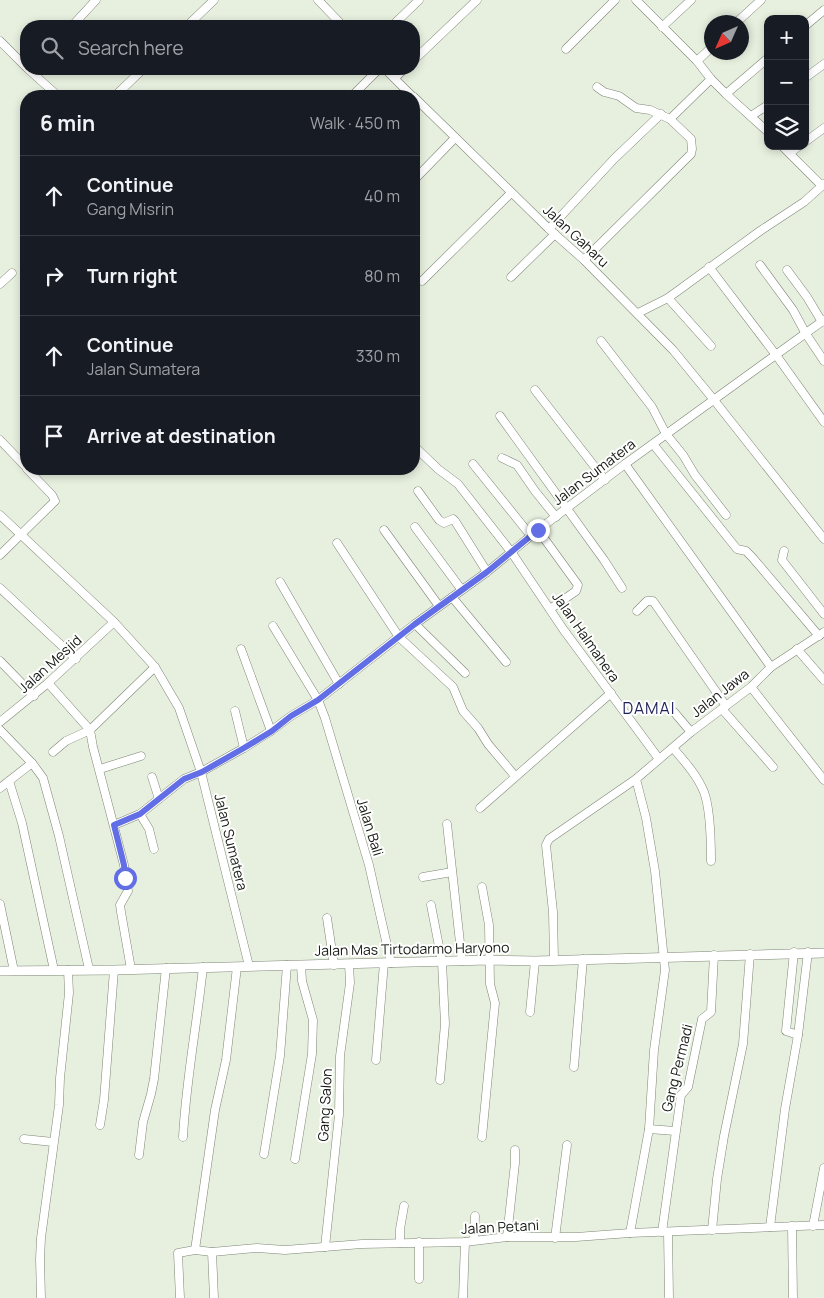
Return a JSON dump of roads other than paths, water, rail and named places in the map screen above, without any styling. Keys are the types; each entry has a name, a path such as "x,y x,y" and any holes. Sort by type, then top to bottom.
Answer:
{"street":[{"path":"78,20 96,0"},
{"path":"193,20 214,0"},
{"path":"318,0 338,20"},
{"path":"398,20 419,0"},
{"path":"420,54 477,0"},
{"path":"566,49 615,0"},
{"path":"636,0 698,61 711,79 764,128"},
{"path":"662,27 691,0"},
{"path":"745,15 761,0"},
{"path":"809,23 824,10"},
{"path":"0,41 20,60"},
{"path":"698,61 704,55"},
{"path":"726,94 766,60"},
{"path":"809,75 824,64"},
{"path":"35,75 52,90"},
{"path":"121,90 137,75"},
{"path":"358,90 374,75"},
{"name":"Jalan Gaharu","path":"392,75 405,90"},
{"path":"395,78 398,75"},
{"path":"670,120 711,79"},
{"path":"584,260 691,154 692,149 691,139 661,114 636,108 619,96 604,92 597,87"},
{"name":"Jalan Gaharu","path":"420,105 584,260 673,350 824,539"},
{"path":"751,116 764,108"},
{"path":"511,277 614,159 661,114"},
{"path":"809,139 824,128"},
{"path":"420,174 455,138"},
{"path":"638,313 668,298 709,267 804,202 823,185 787,150"},
{"path":"790,153 794,150"},
{"path":"422,281 511,193"},
{"path":"760,266 793,310 824,361"},
{"path":"709,267 824,422"},
{"path":"787,270 823,321"},
{"path":"0,284 12,273"},
{"path":"668,298 711,346"},
{"name":"Jalan Sumatera","path":"249,966 202,772 272,731 291,716 318,700 415,624 512,553 556,516 625,464 823,321"},
{"path":"601,341 652,407 666,434 683,454 695,475 726,514"},
{"path":"535,390 605,480"},
{"path":"500,416 604,560 622,588"},
{"path":"0,440 20,461"},
{"path":"653,444 737,549 746,551 752,557 821,634"},
{"name":"Jalan Halmahera","path":"420,452 438,469 458,484 512,553 563,629 659,759"},
{"path":"502,458 517,464 535,491 556,516"},
{"path":"473,464 527,531 536,532 578,585 576,591 550,609"},
{"path":"625,464 771,667"},
{"path":"0,555 55,501 52,495 33,475"},
{"path":"418,491 439,520 444,523 452,519 455,521 487,572"},
{"path":"0,515 114,622 155,667 179,708 202,772 184,779 140,814 114,825"},
{"path":"415,528 462,589"},
{"path":"384,530 440,606"},
{"path":"337,542 399,637 453,687 463,711 515,776"},
{"path":"784,551 782,560 824,614"},
{"path":"280,582 339,684"},
{"path":"0,588 76,659"},
{"path":"452,597 506,662"},
{"path":"637,611 647,601 652,601 724,707 773,767"},
{"name":"Jalan Mesjid","path":"0,722 34,696 114,622"},
{"path":"415,624 465,673"},
{"name":"Jalan Bali","path":"273,626 318,700 369,864 387,963 376,1060"},
{"name":"Jalan Jawa","path":"554,960 553,912 546,845 549,839 636,779 692,732 751,687 771,667 821,634"},
{"path":"241,648 272,731"},
{"path":"797,649 824,680"},
{"path":"0,661 34,696"},
{"path":"53,752 66,740 90,730 155,667"},
{"path":"48,683 90,730 124,865 128,891 126,898 120,905 131,968"},
{"path":"751,687 824,780"},
{"path":"480,808 611,693"},
{"path":"235,711 244,748"},
{"path":"674,712 692,732"},
{"path":"0,730 32,763 43,778 59,836 89,970"},
{"path":"673,748 696,776 705,794 711,835 711,861"},
{"path":"100,770 141,756"},
{"path":"0,788 32,763"},
{"path":"152,777 159,799"},
{"path":"630,1233 649,1129 654,1050 665,970 653,862 646,818 636,779"},
{"path":"9,781 22,822 54,970"},
{"path":"140,814 148,829 154,849"},
{"path":"447,824 462,962"},
{"path":"423,876 452,872"},
{"path":"482,887 489,925 490,984 495,1003 482,1137"},
{"path":"0,904 14,971"},
{"path":"431,905 442,962 445,1024 440,1080"},
{"path":"327,918 334,964"},
{"path":"794,952 786,1031 798,1035"},
{"path":"770,1227 808,952"},
{"name":"Jalan Mas Tirtodarmo Haryono","path":"0,971 554,960 824,952"},
{"path":"712,1230 724,1136 743,1044 750,954"},
{"name":"Gang Permadi","path":"669,1298 665,1232 675,1131 681,1095 688,1087 702,1019 711,1012 714,955"},
{"path":"574,1067 583,959"},
{"path":"530,1012 535,960"},
{"name":"Gang Salon","path":"325,1247 339,1115 340,1056 350,983 349,964"},
{"path":"264,1154 280,1056 287,965"},
{"path":"295,1159 312,1054 313,1020 302,981 301,965"},
{"path":"196,1250 215,1110 226,1060 237,966"},
{"path":"183,1137 185,1094 203,967"},
{"path":"139,1155 143,1122 154,1079 166,968"},
{"path":"41,1298 41,1238 59,1105 68,993 68,970"},
{"path":"100,1125 104,1100 114,970"},
{"path":"649,1129 675,1131"},
{"path":"24,1139 53,1142"},
{"path":"555,1238 567,1145"},
{"path":"507,1237 515,1150"},
{"path":"813,1226 824,1168"},
{"path":"400,1243 400,1229 404,1206"},
{"path":"474,1240 475,1216"},
{"path":"792,1226 793,1298"},
{"name":"Jalan Petani","path":"180,1298 178,1253 196,1250 212,1252 257,1248 285,1250 419,1242 465,1242 507,1237 555,1238 630,1233 824,1226"},
{"path":"419,1242 419,1279"},
{"path":"463,1298 465,1242"},
{"path":"212,1252 214,1298"}],"district":[{"name":"DAMAI","path":"649,708"}]}
